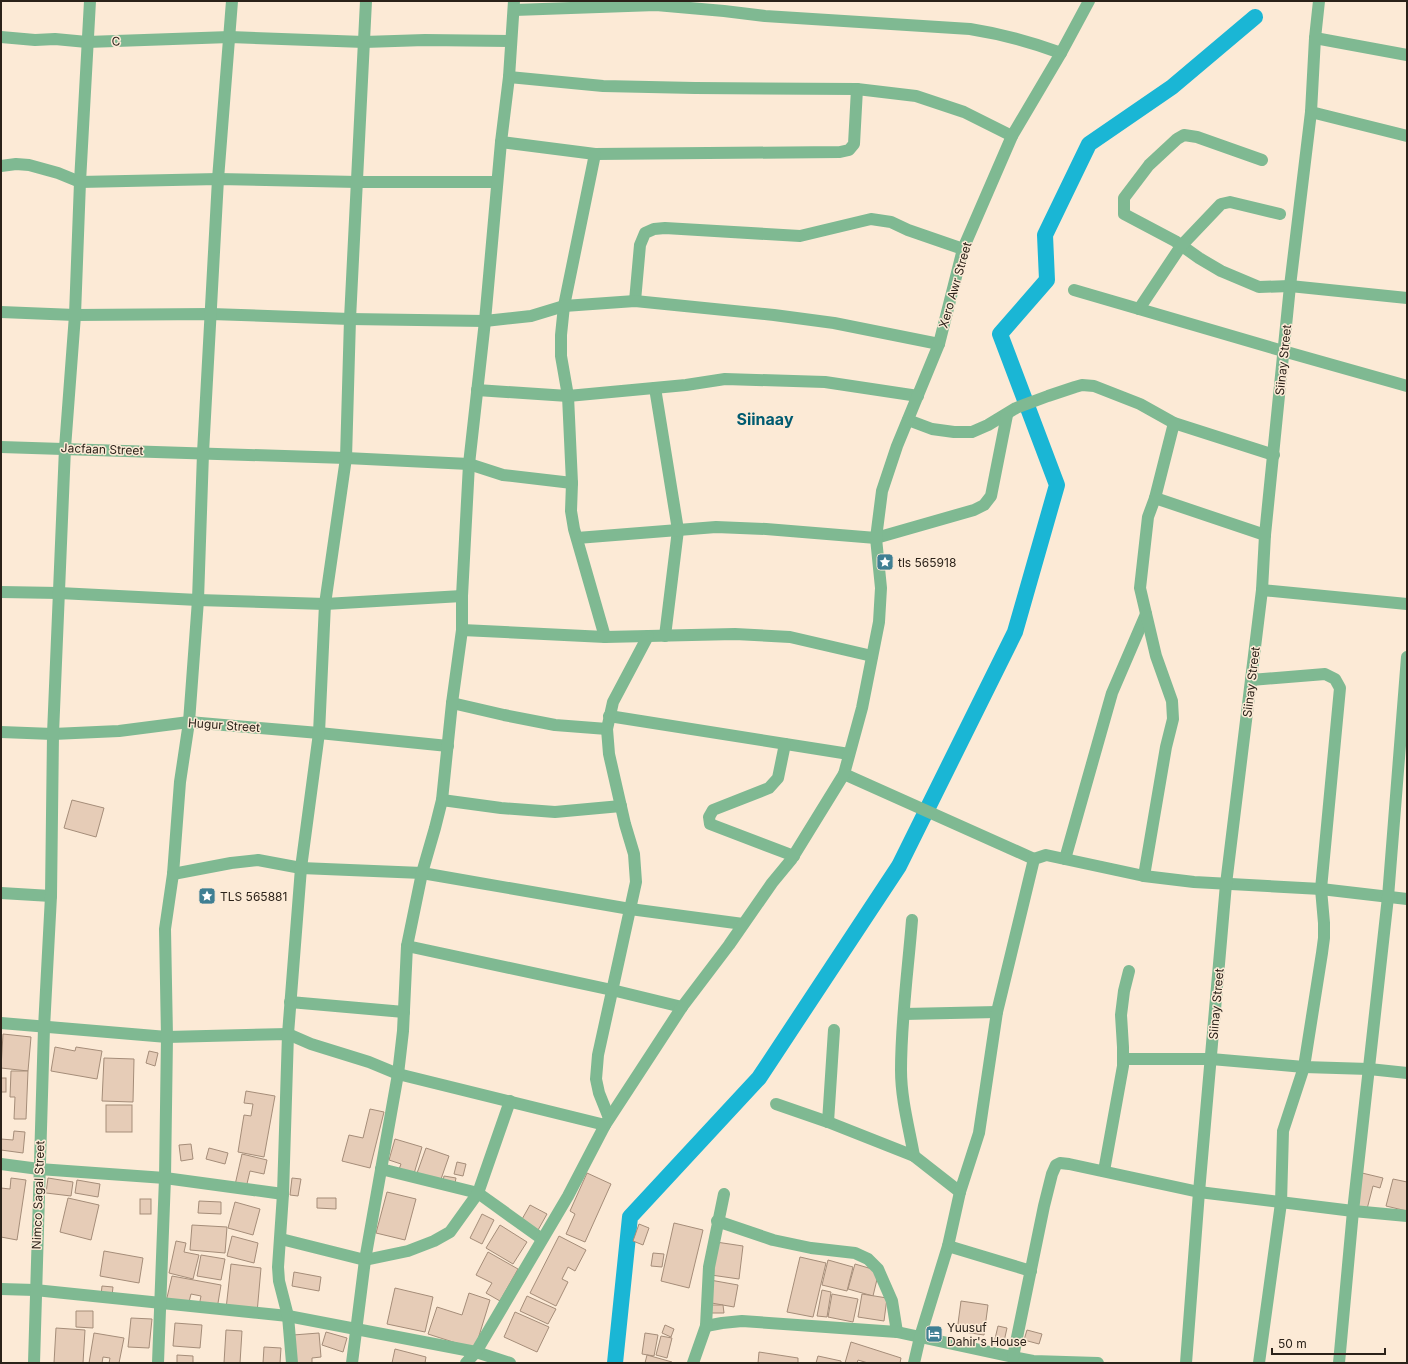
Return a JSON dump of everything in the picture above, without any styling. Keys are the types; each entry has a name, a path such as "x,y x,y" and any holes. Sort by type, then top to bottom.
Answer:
{"street":[{"name":"Nimco Sagal Street","path":"34,1363 44,1028 51,896 53,734 65,448 75,315 80,182 90,1"},
{"path":"158,1363 162,1304 165,1178 167,1037 165,929 174,874 180,782 189,722 198,600 203,453 212,314 218,179 232,1"},
{"path":"292,1363 288,1316 279,1281 278,1266 283,1194 288,1034 301,868 319,733 325,604 346,458 350,319 366,1"},
{"name":"Xero Awr Street","path":"466,1363 476,1352 568,1196 607,1121 682,1007 772,883 794,856 844,774 862,708 879,622 881,588 876,538 882,491 897,446 939,344 964,248 1012,136 1061,53 1089,1"},
{"name":"Siinay Street","path":"1186,1363 1199,1192 1226,884 1262,590 1265,535 1274,456 1283,351 1311,112 1315,38 1319,1"},
{"path":"352,1363 365,1260 398,1074 404,1031 408,946 422,873 442,800 452,703 462,630 462,596 469,464 485,321 500,142 509,77 514,6 656,5 765,16 970,29 1020,39 1061,53"},
{"name":"C","path":"1,36 35,40 55,39 87,42 230,37 364,42 426,40 511,41"},
{"path":"1315,38 1407,55"},
{"path":"509,77 603,86 857,89 916,96 964,112 1012,136"},
{"path":"500,142 595,154 840,152 849,150 854,144 857,89"},
{"path":"1311,112 1407,136"},
{"path":"1262,160 1184,135 1177,139 1149,165 1124,198 1124,214 1181,246 1221,271 1259,287 1290,286 1407,298"},
{"path":"595,154 564,306 561,335 561,356 568,396 572,483 571,511 577,538 605,637"},
{"path":"1,166 16,164 29,165 58,173 80,182 218,179 357,182 496,182"},
{"path":"1139,309 1181,246 1221,204 1230,202 1280,214"},
{"path":"635,301 640,245 645,233 654,229 665,228 800,236 871,219 891,222 908,230 964,248"},
{"path":"1074,290 1407,386"},
{"path":"1,312 75,315 212,314 350,319 485,321 531,316 564,306 635,301 774,315 834,323 939,344"},
{"path":"477,390 568,396 686,385 725,379 825,382 918,396"},
{"path":"908,420 932,429 954,432 972,432 988,425 1012,411 1048,396 1082,385 1094,386 1140,404 1174,423 1274,456"},
{"path":"655,388 678,530 665,636"},
{"path":"577,538 716,527 766,529 876,538 974,510 984,505 991,496 1012,411"},
{"path":"1144,876 1166,747 1173,720 1172,701 1156,656 1140,588 1148,517 1155,498 1174,423"},
{"name":"Jacfaan Street","path":"1,447 346,458 469,464 503,475 572,483"},
{"path":"1155,498 1265,535"},
{"path":"1262,590 1407,604"},
{"path":"1,592 325,604 462,596"},
{"path":"1065,859 1112,693 1146,614"},
{"path":"462,630 605,637 735,634 790,637 872,656"},
{"path":"1,1023 44,1028 167,1037 288,1034 311,1044 369,1062 398,1074 510,1101 607,1121 596,1079 598,1055 636,882 636,866 609,754 607,729 613,702 648,636"},
{"path":"1339,1363 1353,1212 1404,744 1407,657"},
{"path":"1251,680 1325,674 1335,679 1340,688 1320,889 1324,938 1304,1067 1283,1131 1281,1202 1259,1363"},
{"path":"452,703 555,725 607,729"},
{"path":"609,716 850,754"},
{"name":"Hugur Street","path":"1,732 53,734 119,731 189,722 448,746"},
{"path":"785,744 778,778 769,788 713,810 709,817 710,824 794,856"},
{"path":"844,774 1034,859 1046,855 1144,876 1226,884 1320,889 1407,899"},
{"path":"442,800 501,808 555,812 621,806"},
{"path":"914,1363 920,1336 948,1246 960,1192 980,1133 997,1012 1034,859"},
{"path":"174,874 232,863 258,860 301,868 422,873 630,910 743,924"},
{"path":"1,893 51,896"},
{"path":"912,920 901,1070 902,1092 914,1156"},
{"path":"408,946 612,990 682,1007"},
{"path":"1104,1171 1123,1066 1121,1014 1124,991 1129,971"},
{"path":"290,1002 404,1012"},
{"path":"904,1014 997,1012"},
{"path":"828,1122 834,1030"},
{"path":"1123,1059 1211,1059 1304,1067 1369,1069 1407,1073"},
{"path":"281,1239 365,1260 408,1251 434,1241 450,1232 478,1193 510,1101"},
{"path":"776,1104 828,1122 914,1156 960,1192"},
{"path":"1013,1357 1052,1174 1056,1165 1060,1163 1199,1192 1353,1212 1407,1216"},
{"path":"1,1164 39,1169 165,1178 283,1194"},
{"path":"381,1169 478,1193 542,1239"},
{"path":"693,1363 706,1326 707,1282 717,1221 724,1194"},
{"path":"717,1221 779,1241 811,1248 855,1253 868,1258 878,1269 892,1300 896,1332"},
{"path":"948,1246 1031,1271"},
{"path":"1,1288 35,1290 288,1316 476,1352 510,1363"},
{"path":"706,1326 742,1321 896,1332 920,1336 1033,1362 1098,1363"}],"building":[{"path":"72,800 104,808 96,837 64,828"},
{"path":"3,1034 31,1037 28,1071 1,1068"},
{"path":"55,1047 75,1051 76,1047 102,1051 97,1079 51,1071"},
{"path":"149,1051 158,1053 155,1066 146,1063"},
{"path":"104,1058 134,1059 133,1102 102,1101"},
{"path":"11,1071 28,1071 26,1119 14,1119 15,1097 10,1097"},
{"path":"1,1078 6,1078 6,1092 1,1092"},
{"path":"246,1091 275,1096 264,1157 238,1152 244,1115 251,1116 253,1104 244,1103"},
{"path":"106,1105 132,1105 132,1132 106,1132"},
{"path":"370,1109 384,1112 370,1168 342,1161 349,1135 363,1138"},
{"path":"14,1131 25,1132 23,1153 1,1150 1,1139 13,1140"},
{"path":"395,1139 422,1147 413,1177 398,1172 401,1164 389,1160"},
{"path":"191,1144 193,1159 181,1161 179,1145"},
{"path":"209,1148 228,1153 225,1164 206,1159"},
{"path":"426,1148 449,1156 439,1185 416,1176"},
{"path":"242,1154 267,1160 264,1174 250,1171 246,1188 235,1185"},
{"path":"457,1162 466,1164 463,1176 454,1174"},
{"path":"587,1173 611,1184 585,1242 566,1234 575,1214 570,1211"},
{"path":"1362,1173 1383,1178 1380,1188 1373,1186 1367,1209 1354,1205"},
{"path":"444,1176 456,1178 454,1188 442,1186"},
{"path":"11,1178 26,1180 17,1240 1,1237 1,1188 10,1189"},
{"path":"48,1178 73,1182 71,1196 46,1193"},
{"path":"292,1178 301,1179 298,1196 290,1195"},
{"path":"1393,1179 1407,1182 1407,1211 1386,1206"},
{"path":"77,1180 100,1184 98,1197 75,1193"},
{"path":"387,1192 416,1199 405,1240 376,1233"},
{"path":"68,1198 99,1205 91,1240 60,1232"},
{"path":"317,1198 336,1198 336,1209 317,1208"},
{"path":"140,1199 151,1199 151,1214 140,1214"},
{"path":"199,1201 221,1202 221,1214 198,1213"},
{"path":"235,1202 260,1209 253,1235 228,1228"},
{"path":"530,1205 547,1214 538,1230 521,1221"},
{"path":"482,1214 494,1220 482,1244 470,1238"},
{"path":"674,1223 703,1230 689,1288 661,1281"},
{"path":"639,1224 649,1228 643,1245 633,1241"},
{"path":"192,1225 227,1227 225,1253 190,1250"},
{"path":"500,1225 527,1242 513,1264 486,1248"},
{"path":"232,1236 258,1243 254,1263 227,1256"},
{"path":"559,1236 586,1250 575,1271 568,1267 562,1279 568,1282 556,1306 530,1293"},
{"path":"176,1241 186,1243 184,1252 199,1255 193,1279 169,1273"},
{"path":"716,1242 743,1246 739,1279 711,1275"},
{"path":"104,1251 143,1258 139,1283 100,1276"},
{"path":"488,1252 518,1269 500,1301 486,1293 492,1283 476,1275"},
{"path":"653,1253 664,1254 662,1267 651,1266"},
{"path":"201,1255 225,1259 221,1280 197,1276"},
{"path":"800,1257 826,1263 813,1317 787,1312"},
{"path":"828,1260 853,1267 847,1291 822,1285"},
{"path":"231,1264 261,1268 257,1313 226,1309"},
{"path":"855,1264 879,1271 873,1296 848,1289"},
{"path":"294,1272 321,1277 319,1291 292,1286"},
{"path":"172,1276 221,1285 217,1309 199,1306 201,1296 191,1294 188,1306 166,1302"},
{"path":"710,1280 738,1285 734,1307 706,1302"},
{"path":"102,1286 113,1287 112,1296 101,1295"},
{"path":"395,1288 433,1297 425,1332 387,1324"},
{"path":"822,1290 831,1292 827,1317 817,1316"},
{"path":"469,1293 490,1300 475,1349 428,1334 437,1307 462,1315"},
{"path":"832,1294 858,1299 853,1322 828,1317"},
{"path":"862,1294 887,1298 884,1321 858,1317"},
{"path":"527,1296 556,1309 548,1324 520,1311"},
{"path":"961,1301 988,1305 984,1335 957,1331"},
{"path":"711,1305 723,1305 724,1313 711,1313"},
{"path":"76,1311 93,1311 93,1328 76,1327"},
{"path":"515,1312 549,1327 537,1352 504,1337"},
{"path":"131,1318 152,1319 149,1348 128,1347"},
{"path":"175,1323 202,1325 200,1348 173,1346"},
{"path":"665,1325 674,1329 671,1337 662,1333"},
{"path":"998,1326 1007,1328 1003,1346 994,1343"},
{"path":"56,1328 85,1330 83,1363 54,1363"},
{"path":"226,1330 242,1331 240,1363 224,1363"},
{"path":"1027,1330 1042,1334 1039,1344 1024,1340"},
{"path":"326,1332 347,1338 343,1352 322,1345"},
{"path":"94,1333 124,1338 119,1363 109,1363 110,1358 103,1357 102,1363 89,1363"},
{"path":"319,1333 321,1357 312,1358 312,1363 295,1363 293,1335"},
{"path":"645,1333 658,1335 654,1356 642,1354"},
{"path":"661,1336 672,1338 667,1358 656,1355"},
{"path":"851,1342 901,1358 900,1363 868,1363 858,1360 857,1363 845,1363"},
{"path":"264,1347 281,1348 280,1363 263,1363"},
{"path":"395,1349 426,1357 425,1363 392,1363"},
{"path":"759,1352 798,1358 798,1363 758,1363"},
{"path":"177,1355 193,1356 193,1363 177,1363"},
{"path":"647,1355 672,1362 672,1363 645,1363"},
{"path":"818,1356 841,1361 841,1363 816,1363"}],"waterway":[{"path":"615,1363 630,1217 759,1078 899,866 1015,632 1057,485 1000,334 1047,280 1045,235 1089,144 1172,87 1255,17"}],"place":[{"name":"tls 565918","path":"885,562"},
{"name":"TLS 565881","path":"207,896"},
{"name":"Yuusuf Dahir's House","path":"934,1334"}],"district":[{"name":"Siinaay","path":"765,419"}]}
